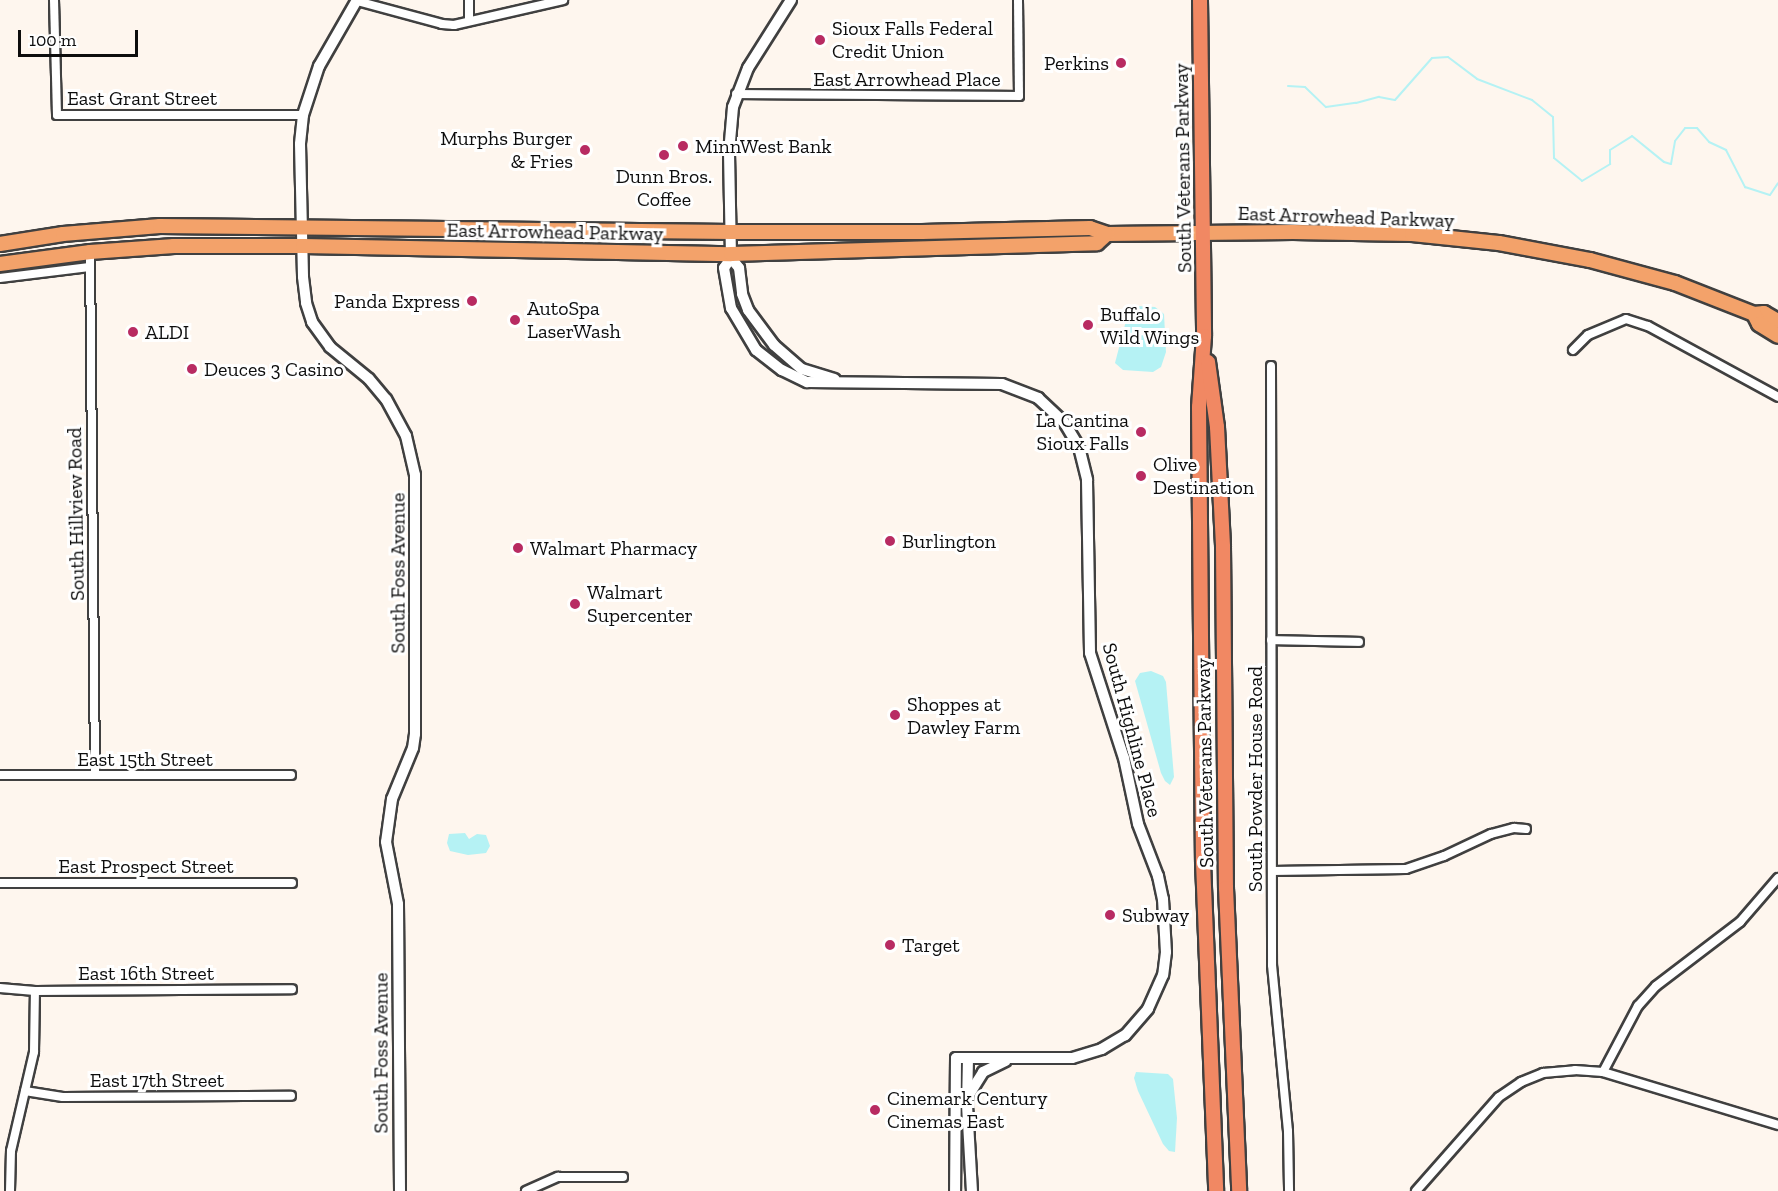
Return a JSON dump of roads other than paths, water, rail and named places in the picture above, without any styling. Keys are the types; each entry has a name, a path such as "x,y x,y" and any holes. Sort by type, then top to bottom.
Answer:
{"highway":[{"name":"South Veterans Parkway","path":"1200,0 1204,336 1199,407 1203,862 1216,1191"},
{"name":"South Veterans Parkway","path":"1204,336 1217,427 1223,547 1226,878 1239,1191"}],"main road":[{"name":"East Arrowhead Parkway","path":"0,243 63,234 160,226 732,232 922,232 1090,228 1107,234 1354,232 1412,234 1499,243 1644,273 1706,293 1754,314 1759,324 1776,324"},
{"name":"East Arrowhead Parkway","path":"0,264 90,252 174,246 303,246 731,256 1097,243 1107,234"}],"street":[{"name":"East Grant Street","path":"54,0 57,115 303,115"},
{"name":"South Foss Avenue","path":"357,0 319,66 303,115 300,144 304,292 312,322 330,347 369,379 390,405 406,436 415,475 415,734 413,748 392,799 386,842 398,904 400,1191"},
{"path":"357,0 442,24 469,21 563,0"},
{"path":"469,0 469,21"},
{"path":"731,256 729,133 736,94 748,68 791,0"},
{"name":"East Arrowhead Place","path":"736,94 1019,96 1018,0"},
{"name":"South Hillview Road","path":"90,252 95,775"},
{"name":"South Highline Place","path":"843,381 802,369 785,357 748,310 742,294 739,267 731,256 724,268 727,298 735,319 756,350 782,370 807,382 973,381 1015,387 1038,398 1056,413 1074,437 1083,458 1088,494 1090,654 1124,758 1138,824 1162,889 1165,964 1159,986 1148,1009 1133,1028 1114,1042 1082,1056 1019,1059 956,1058 955,1191"},
{"path":"0,278 89,267"},
{"path":"1573,350 1588,335 1626,319 1648,326 1778,397"},
{"name":"South Powder House Road","path":"1271,366 1274,1005 1288,1131 1289,1191"},
{"path":"1271,640 1359,642"},
{"name":"East 15th Street","path":"0,775 291,775"},
{"path":"1272,871 1406,869 1444,856 1491,834 1514,828 1526,830"},
{"path":"1603,1072 1631,1015 1650,993 1740,922 1778,878"},
{"name":"East Prospect Street","path":"0,883 292,883"},
{"name":"East 16th Street","path":"0,988 35,991 292,989"},
{"path":"10,1191 11,1152 34,1052 35,991"},
{"path":"968,1058 967,1105 972,1191"},
{"path":"967,1105 971,1088 983,1072 996,1064 1019,1059"},
{"path":"1416,1191 1486,1110 1521,1082 1543,1073 1603,1072 1778,1125"},
{"name":"East 17th Street","path":"25,1091 63,1097 291,1096"},
{"path":"526,1191 558,1177 623,1177"}],"water":[{"path":"1138,306 1155,307 1164,314 1166,352 1161,367 1153,372 1123,370 1115,363 1128,313"},
{"path":"1151,671 1163,676 1166,682 1174,777 1170,785 1161,773 1135,681 1140,673"},
{"path":"465,833 469,839 477,834 486,835 490,846 486,853 468,855 450,851 447,843 449,834"},
{"path":"1136,1072 1168,1074 1173,1079 1177,1118 1175,1152 1169,1151 1163,1144 1138,1091 1134,1078"}],"waterway":[{"path":"1288,86 1305,87 1326,107 1379,97 1395,100 1432,58 1448,57 1477,79 1532,100 1553,117 1554,158 1582,181 1610,164 1610,150 1632,136 1664,162 1671,164 1675,141 1685,128 1697,128 1709,142 1726,150 1745,187 1770,195 1778,183"}],"place":[{"name":"Sioux Falls Federal Credit Union","path":"820,40"},
{"name":"Perkins","path":"1121,63"},
{"name":"MinnWest Bank","path":"683,146"},
{"name":"Murphs Burger & Fries","path":"585,150"},
{"name":"Dunn Bros. Coffee","path":"664,155"},
{"name":"Panda Express","path":"472,301"},
{"name":"AutoSpa LaserWash","path":"515,320"},
{"name":"Buffalo Wild Wings","path":"1088,325"},
{"name":"ALDI","path":"133,332"},
{"name":"Deuces 3 Casino","path":"192,369"},
{"name":"La Cantina Sioux Falls","path":"1141,432"},
{"name":"Olive Destination","path":"1141,476"},
{"name":"Burlington","path":"890,541"},
{"name":"Walmart Pharmacy","path":"518,548"},
{"name":"Walmart Supercenter","path":"575,604"},
{"name":"Shoppes at Dawley Farm","path":"895,715"},
{"name":"Subway","path":"1110,915"},
{"name":"Target","path":"890,945"},
{"name":"Cinemark Century Cinemas East","path":"875,1110"}]}
